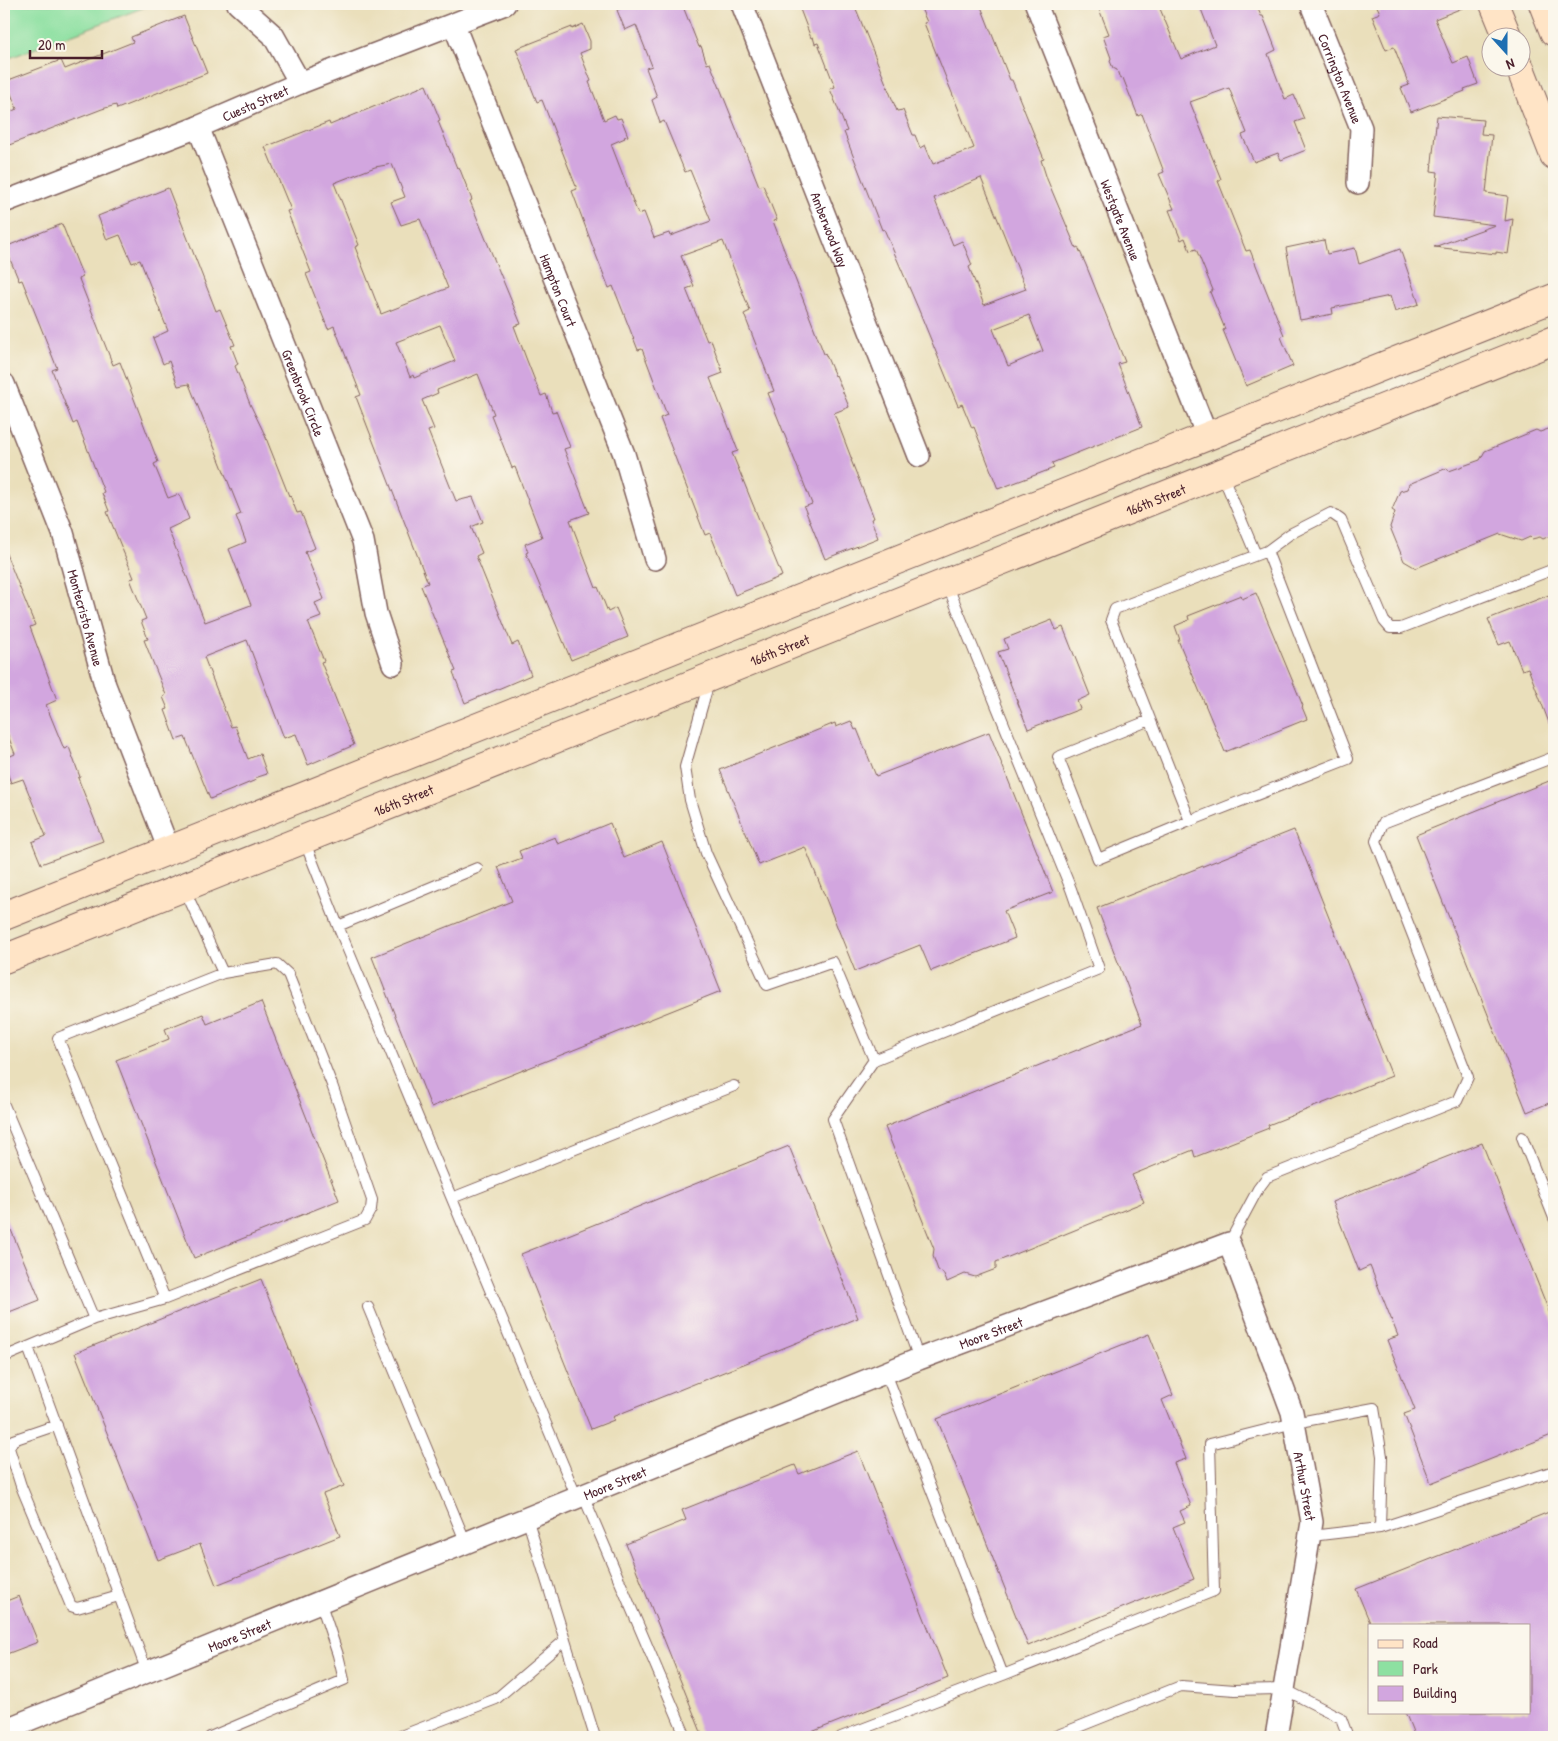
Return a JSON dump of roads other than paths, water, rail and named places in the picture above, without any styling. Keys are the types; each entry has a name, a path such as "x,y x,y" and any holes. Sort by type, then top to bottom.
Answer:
{"street":[{"path":"238,4 272,35 300,83"},
{"name":"Cuesta Street","path":"4,202 198,127 300,83 505,4"},
{"name":"Amberwood Way","path":"742,4 919,456"},
{"name":"Westgate Avenue","path":"1036,4 1207,436"},
{"name":"Corrington Avenue","path":"1311,4 1361,128 1358,183"},
{"path":"1494,4 1504,28"},
{"path":"1543,4 1554,32"},
{"name":"Hampton Court","path":"454,25 624,454 655,559"},
{"path":"1524,78 1554,155"},
{"name":"Greenbrook Circle","path":"198,127 363,541 376,613 392,664"},
{"path":"4,916 1554,298"},
{"name":"166th Street","path":"4,959 1554,340"},
{"name":"Montecristo Avenue","path":"4,384 64,533 105,685 169,850"},
{"path":"1207,436 1221,474"},
{"path":"169,850 184,887"},
{"name":"Moore Street","path":"4,1730 919,1359 1229,1243"},
{"name":"Arthur Street","path":"1229,1243 1292,1412 1312,1522 1276,1737"}],"lane":[{"path":"1221,474 1256,555"},
{"path":"1190,821 1111,620 1115,609 1267,551 1290,534 1331,513 1341,520 1384,621 1390,628 1401,628 1554,568"},
{"path":"1150,720 1058,757 1098,859 1348,759 1267,551"},
{"path":"919,1359 834,1120 874,1060 1099,969 1072,888 946,583"},
{"path":"710,677 685,767 690,800 709,861 767,985 833,962 874,1060"},
{"path":"1229,1243 1258,1189 1267,1177 1457,1101 1468,1076 1376,841 1383,823 1554,756"},
{"path":"304,840 452,1198 580,1497 686,1737"},
{"path":"338,926 477,868"},
{"path":"184,887 223,973"},
{"path":"4,1357 94,1319 165,1300 366,1220 371,1209 372,1200 332,1085 288,974 277,964 223,973 58,1038 165,1300"},
{"path":"452,1198 734,1086"},
{"path":"4,1105 94,1319"},
{"path":"1522,1137 1554,1218"},
{"path":"368,1308 466,1543"},
{"path":"28,1347 147,1672"},
{"path":"886,1373 1003,1675"},
{"path":"841,1737 1214,1591 1210,1444 1294,1423 1374,1408 1382,1456 1380,1528"},
{"path":"56,1426 13,1440 9,1448 21,1486 71,1606 77,1608 119,1596"},
{"path":"1311,1536 1380,1528 1554,1472"},
{"path":"527,1518 595,1737"},
{"path":"210,1737 344,1680 320,1601"},
{"path":"398,1737 496,1700 565,1640"},
{"path":"1053,1737 1181,1686 1235,1690 1284,1689 1341,1718 1348,1737"},
{"path":"4,1730 7,1737"}]}
